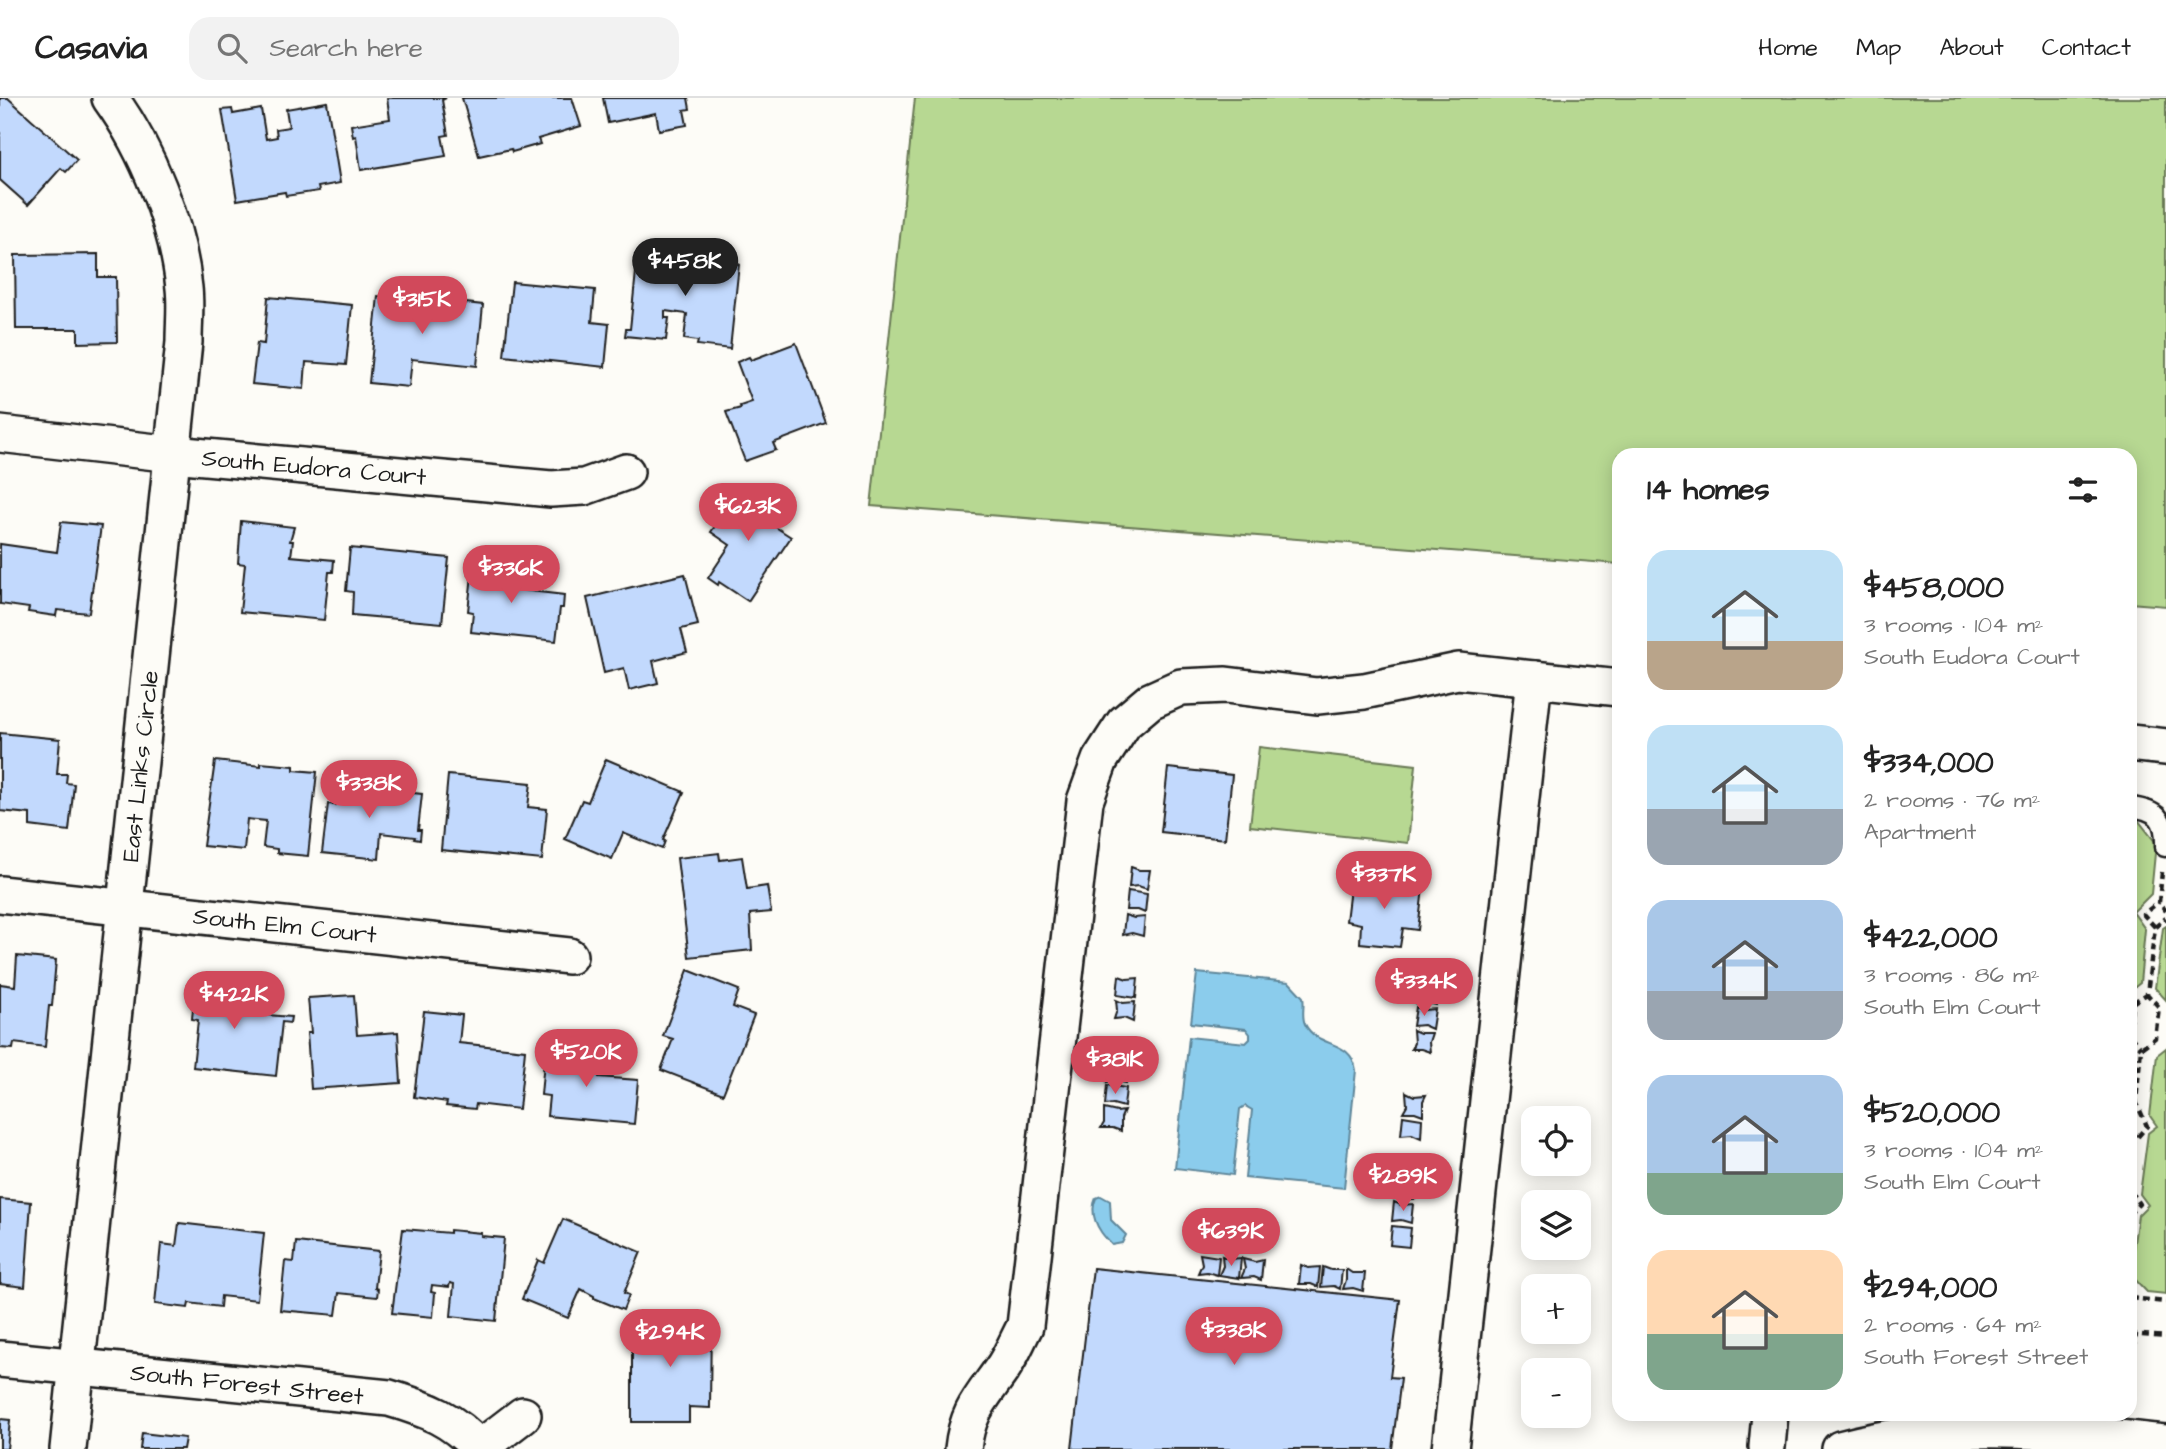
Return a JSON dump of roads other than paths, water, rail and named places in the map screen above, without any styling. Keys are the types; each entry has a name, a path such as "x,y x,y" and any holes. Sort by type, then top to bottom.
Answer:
{"street":[{"name":"East Links Circle","path":"68,1449 184,342 184,288 175,242 160,192 140,147 110,98"},
{"name":"South Eudora Court","path":"0,434 173,454 551,489 583,487 626,472"},
{"path":"963,1449 972,1410 1006,1363 1025,1326 1085,800 1100,760 1124,723 1150,701 1181,687 1226,685 1317,696 1364,691 1458,671 1612,687"},
{"path":"1450,1449 1534,679"},
{"path":"2137,744 2166,747"},
{"name":"South Elm Court","path":"0,894 569,957"},
{"name":"South Forest Street","path":"0,1359 389,1398 423,1407 454,1424 480,1448 523,1415"},
{"path":"1840,1449 1880,1438 1979,1428 2071,1433 2166,1443"}],"lane":[{"path":"2137,808 2148,809 2164,825 2165,846"}],"water":[{"path":"1197,973 1289,982 1303,997 1304,1021 1310,1032 1341,1048 1353,1060 1356,1070 1344,1188 1245,1178 1252,1110 1245,1106 1240,1109 1233,1175 1175,1168 1189,1037 1246,1043 1250,1039 1246,1029 1191,1023"},
{"path":"1101,1196 1110,1201 1111,1220 1126,1235 1122,1243 1112,1245 1096,1223 1094,1205 1096,1198"}]}
